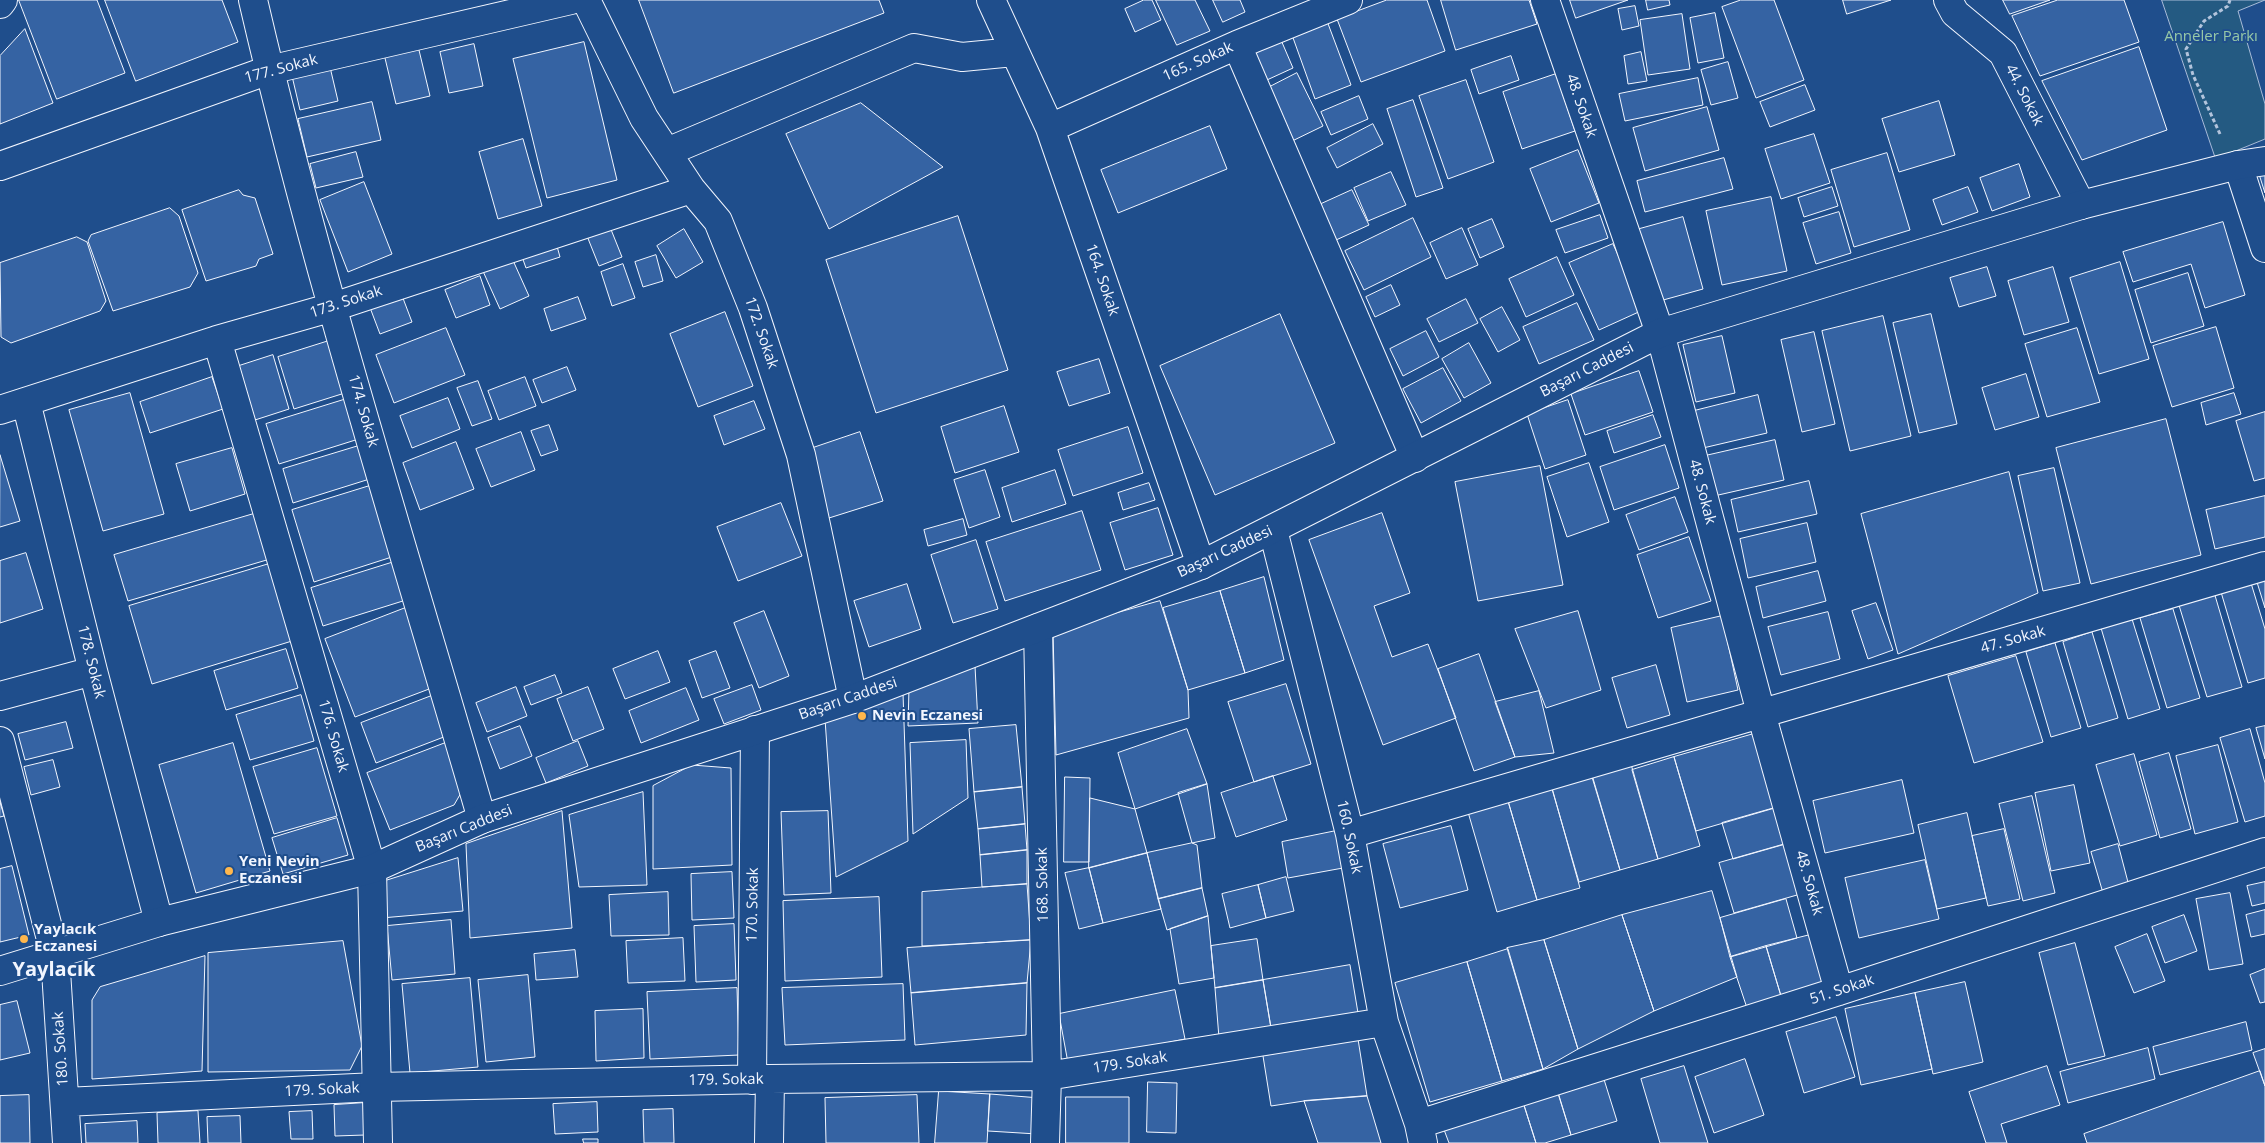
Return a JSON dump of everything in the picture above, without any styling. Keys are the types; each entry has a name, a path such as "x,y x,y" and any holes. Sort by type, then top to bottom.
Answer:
{"street":[{"path":"0,4 3,0"},
{"name":"174. Sokak","path":"253,0 269,70 333,307 482,819"},
{"name":"177. Sokak","path":"0,166 269,70 571,0"},
{"name":"172. Sokak","path":"586,0 644,118 691,189 718,221 753,308 801,454 853,699"},
{"name":"164. Sokak","path":"991,0 1050,128 1201,565"},
{"name":"165. Sokak","path":"1050,128 1237,45 1348,0"},
{"name":"48. Sokak","path":"1545,0 1660,333 1761,713 1839,991"},
{"name":"44. Sokak","path":"1948,0 1955,13 2003,53 2081,205"},
{"path":"1237,45 1415,458"},
{"path":"667,152 914,48 962,57 1014,52"},
{"name":"Başarı Caddesi","path":"0,971 160,922 372,869 482,819 853,699 1038,628 1201,565 1660,333 2081,205 2238,164 2265,161"},
{"path":"2238,164 2265,248"},
{"name":"173. Sokak","path":"0,410 217,340 333,307 691,189"},
{"name":"176. Sokak","path":"217,340 372,869 378,1143"},
{"name":"178. Sokak","path":"26,402 93,671 160,922"},
{"name":"160. Sokak","path":"1273,530 1350,834 1384,1022 1421,1133"},
{"name":"47. Sokak","path":"1350,834 2265,566"},
{"name":"168. Sokak","path":"1038,628 1047,1076 1045,1143"},
{"path":"0,696 93,671"},
{"name":"170. Sokak","path":"755,730 761,1079 768,1143"},
{"name":"180. Sokak","path":"0,741 55,955 67,1143"},
{"name":"51. Sokak","path":"1421,1133 1839,991 2265,852"},
{"name":"179. Sokak","path":"65,1102 376,1087 761,1079 1047,1076 1384,1022"}],"path":[{"path":"2230,0 2228,6 2204,21 2186,49 2193,75 2212,118 2238,164"}],"green space":[{"name":"Anneler Parkı","path":"2162,0 2265,0 2238,11 2265,104 2265,139 2216,159"}],"building":[{"path":"19,0 97,0 125,73 57,99"},
{"path":"105,0 222,0 238,42 136,81"},
{"path":"639,0 879,0 884,13 674,93"},
{"path":"1144,0 1152,0 1161,20 1135,32 1125,9"},
{"path":"1156,0 1195,0 1210,31 1177,45"},
{"path":"1213,0 1240,0 1245,12 1223,22"},
{"path":"1387,0 1427,0 1445,51 1361,82 1337,19"},
{"path":"1441,0 1529,0 1537,24 1456,50"},
{"path":"1570,0 1628,0 1576,18"},
{"path":"1646,0 1669,0 1670,5 1648,10"},
{"path":"1741,0 1774,0 1804,80 1756,98 1722,7"},
{"path":"1843,0 1891,0 1847,14"},
{"path":"2003,0 2050,0 2010,14"},
{"path":"2058,0 2124,0 2139,42 2040,76 2012,16"},
{"path":"1635,6 1639,26 1622,30 1618,9"},
{"path":"1715,13 1724,58 1698,63 1690,18"},
{"path":"1682,14 1690,69 1648,75 1640,20"},
{"path":"1327,21 1351,85 1315,99 1292,35"},
{"path":"25,29 53,103 0,124 0,56"},
{"path":"1281,40 1293,68 1256,85 1244,56"},
{"path":"584,42 617,180 547,198 513,59"},
{"path":"474,44 483,86 449,93 440,52"},
{"path":"418,46 430,96 396,104 384,54"},
{"path":"2139,47 2167,130 2082,160 2042,81"},
{"path":"1641,52 1647,81 1628,84 1624,56"},
{"path":"1511,56 1519,80 1479,94 1471,70"},
{"path":"1728,62 1738,98 1711,105 1701,70"},
{"path":"330,67 338,101 300,110 292,76"},
{"path":"1297,73 1323,126 1286,144 1260,92"},
{"path":"1556,74 1575,131 1522,149 1503,92"},
{"path":"1698,78 1703,105 1625,121 1619,94"},
{"path":"1466,80 1494,162 1448,179 1419,96"},
{"path":"1805,85 1815,110 1770,127 1760,102"},
{"path":"1359,96 1368,119 1331,135 1321,112"},
{"path":"1413,100 1443,188 1416,197 1387,109"},
{"path":"1939,101 1955,155 1899,172 1882,119"},
{"path":"372,102 381,140 307,157 298,119"},
{"path":"861,103 943,167 829,229 786,134"},
{"path":"1707,107 1719,150 1645,171 1633,128"},
{"path":"1373,124 1383,144 1337,168 1327,148"},
{"path":"1210,126 1227,169 1118,213 1101,170"},
{"path":"1814,134 1830,183 1781,199 1765,149"},
{"path":"523,139 542,206 498,219 479,152"},
{"path":"1578,150 1599,203 1551,222 1530,169"},
{"path":"356,152 363,177 316,188 310,164"},
{"path":"1887,153 1910,230 1854,247 1831,170"},
{"path":"1724,158 1733,189 1645,212 1637,181"},
{"path":"2019,164 2030,197 1992,211 1980,178"},
{"path":"2265,170 2265,193 2258,171"},
{"path":"1391,172 1406,205 1368,221 1354,188"},
{"path":"364,182 392,254 348,272 320,200"},
{"path":"1832,187 1838,206 1804,217 1798,198"},
{"path":"1968,187 1978,212 1942,225 1933,200"},
{"path":"239,190 243,195 255,198 273,254 259,259 256,266 206,281 182,210"},
{"path":"1352,190 1369,225 1336,240 1319,205"},
{"path":"1771,197 1787,271 1722,285 1706,211"},
{"path":"170,208 179,216 198,273 190,287 113,311 88,241 91,235"},
{"path":"1839,212 1851,253 1816,264 1803,223"},
{"path":"1600,215 1608,238 1565,253 1556,230"},
{"path":"958,216 1008,370 876,413 826,260"},
{"path":"1683,217 1703,289 1656,302 1636,230"},
{"path":"1413,218 1431,257 1364,290 1345,251"},
{"path":"1492,219 1504,247 1480,258 1468,229"},
{"path":"2223,222 2245,295 2205,308 2191,264 2133,282 2123,252"},
{"path":"610,227 622,257 599,266 587,236"},
{"path":"1462,228 1478,265 1446,279 1430,243"},
{"path":"684,229 703,262 676,278 657,246"},
{"path":"77,237 87,242 106,301 100,311 11,343 1,337 0,263"},
{"path":"555,239 560,257 526,268 520,251"},
{"path":"1613,244 1643,310 1599,330 1569,263"},
{"path":"656,255 663,281 643,287 635,262"},
{"path":"511,256 529,296 500,309 482,269"},
{"path":"1557,257 1574,295 1526,317 1509,279"},
{"path":"2120,262 2149,359 2099,374 2070,278"},
{"path":"623,264 635,298 612,306 601,272"},
{"path":"1987,267 1996,296 1959,307 1950,278"},
{"path":"2053,267 2069,322 2024,335 2008,281"},
{"path":"2188,273 2204,326 2151,343 2135,290"},
{"path":"480,276 490,305 456,318 445,290"},
{"path":"1391,285 1400,305 1375,317 1366,297"},
{"path":"401,293 412,322 380,334 369,305"},
{"path":"578,297 586,319 551,331 544,309"},
{"path":"1466,299 1478,323 1439,342 1427,319"},
{"path":"1577,303 1594,340 1539,364 1523,327"},
{"path":"1502,307 1520,340 1498,352 1480,319"},
{"path":"725,312 753,386 698,407 670,334"},
{"path":"1280,314 1335,443 1215,495 1160,366"},
{"path":"1931,314 1957,424 1919,433 1893,323"},
{"path":"1883,316 1911,436 1850,451 1822,331"},
{"path":"2216,327 2234,388 2172,407 2153,346"},
{"path":"446,328 465,375 394,403 376,355"},
{"path":"2077,328 2100,402 2047,417 2025,344"},
{"path":"1426,331 1439,357 1403,376 1390,349"},
{"path":"1814,332 1835,424 1802,432 1781,340"},
{"path":"1722,336 1735,393 1696,402 1683,345"},
{"path":"332,340 348,392 294,409 278,357"},
{"path":"1469,343 1491,383 1464,398 1442,359"},
{"path":"273,355 289,409 255,420 239,366"},
{"path":"1099,359 1110,393 1069,406 1057,372"},
{"path":"567,367 576,390 542,403 533,380"},
{"path":"1443,368 1461,401 1421,423 1403,389"},
{"path":"1639,371 1653,412 1585,435 1571,394"},
{"path":"2026,374 2039,417 1995,430 1982,388"},
{"path":"212,377 223,409 150,433 140,402"},
{"path":"525,377 536,406 499,420 488,391"},
{"path":"478,381 492,419 472,426 457,388"},
{"path":"130,393 164,514 103,531 69,410"},
{"path":"2234,393 2241,414 2206,425 2201,403"},
{"path":"1758,395 1767,433 1703,448 1694,411"},
{"path":"353,397 365,437 279,464 266,424"},
{"path":"448,398 460,429 412,448 400,416"},
{"path":"1568,400 1586,455 1545,469 1527,414"},
{"path":"754,401 765,429 724,445 714,416"},
{"path":"1004,406 1019,452 955,473 941,427"},
{"path":"2265,412 2265,478 2254,481 2236,421"},
{"path":"1653,415 1661,437 1614,453 1607,431"},
{"path":"2166,419 2201,555 2091,584 2056,448"},
{"path":"549,425 558,450 541,456 531,431"},
{"path":"1128,427 1143,473 1073,496 1058,450"},
{"path":"521,432 535,470 491,487 476,449"},
{"path":"860,432 883,501 829,518 807,450"},
{"path":"1775,440 1784,480 1714,496 1705,456"},
{"path":"456,442 474,489 420,510 403,463"},
{"path":"365,444 376,477 293,503 283,469"},
{"path":"1665,445 1679,488 1614,510 1600,467"},
{"path":"232,448 245,494 190,511 176,464"},
{"path":"0,455 20,521 0,527"},
{"path":"1589,463 1609,522 1567,537 1547,477"},
{"path":"1540,466 1563,585 1478,601 1455,482"},
{"path":"2054,468 2080,583 2043,591 2018,476"},
{"path":"985,470 1000,517 969,528 954,480"},
{"path":"1055,470 1066,504 1012,522 1002,488"},
{"path":"2009,472 2038,593 1898,654 1861,514"},
{"path":"1809,481 1817,514 1738,532 1731,500"},
{"path":"1149,483 1155,500 1123,510 1118,493"},
{"path":"376,484 398,555 314,582 292,510"},
{"path":"2265,496 2265,537 2215,549 2206,510"},
{"path":"1675,497 1688,532 1639,550 1626,515"},
{"path":"781,503 802,556 738,581 717,527"},
{"path":"1158,508 1173,555 1125,570 1110,523"},
{"path":"1082,511 1101,570 1005,601 986,542"},
{"path":"257,513 270,559 128,601 114,555"},
{"path":"1382,513 1410,593 1374,606 1392,657 1428,644 1456,718 1383,745 1309,540"},
{"path":"963,519 967,535 928,546 924,530"},
{"path":"1807,523 1816,562 1748,578 1740,539"},
{"path":"1689,537 1711,601 1658,618 1637,555"},
{"path":"976,540 998,609 953,623 931,555"},
{"path":"26,553 43,609 0,623 0,561"},
{"path":"394,562 406,600 323,626 311,588"},
{"path":"269,564 292,641 152,684 129,606"},
{"path":"1818,571 1826,601 1763,618 1756,587"},
{"path":"2265,576 2265,608 2256,579"},
{"path":"1264,577 1284,660 1245,673 1220,591"},
{"path":"2251,583 2265,629 2265,678 2248,683 2221,592"},
{"path":"907,584 921,629 869,647 854,601"},
{"path":"1220,591 1245,673 1188,690 1163,608"},
{"path":"2214,592 2242,687 2207,697 2178,602"},
{"path":"1160,601 1188,690 1189,718 1056,755 1053,631"},
{"path":"1876,603 1893,650 1868,659 1852,611"},
{"path":"408,607 437,686 355,717 325,639"},
{"path":"2173,609 2200,698 2167,708 2140,618"},
{"path":"764,611 789,676 759,688 734,623"},
{"path":"1578,611 1601,690 1546,708 1515,629"},
{"path":"1828,612 1840,659 1781,675 1768,627"},
{"path":"1722,616 1738,690 1687,702 1671,628"},
{"path":"2132,619 2160,709 2128,719 2101,628"},
{"path":"2092,632 2118,718 2088,727 2063,642"},
{"path":"2055,643 2081,728 2051,737 2026,652"},
{"path":"286,649 298,688 226,710 214,671"},
{"path":"658,651 670,682 625,699 613,669"},
{"path":"716,651 730,688 702,698 689,661"},
{"path":"1479,654 1515,757 1474,771 1438,669"},
{"path":"2016,656 2043,742 1974,763 1948,676"},
{"path":"1656,665 1670,715 1627,728 1612,678"},
{"path":"975,666 978,723 908,726 909,688"},
{"path":"555,675 562,693 531,705 524,687"},
{"path":"1286,684 1311,764 1254,782 1228,702"},
{"path":"752,685 761,710 724,724 714,699"},
{"path":"516,687 527,716 487,732 476,703"},
{"path":"588,687 604,729 573,741 557,699"},
{"path":"686,688 699,720 641,743 629,711"},
{"path":"1539,691 1554,753 1515,757 1495,702"},
{"path":"903,693 908,841 836,877 825,719"},
{"path":"301,695 314,741 250,760 236,715"},
{"path":"434,695 449,735 376,763 361,723"},
{"path":"66,722 73,748 25,760 18,734"},
{"path":"1016,725 1022,787 974,792 969,729"},
{"path":"520,726 532,756 500,769 488,738"},
{"path":"2265,726 2265,759 2256,728"},
{"path":"1187,729 1207,784 1135,809 1118,753"},
{"path":"2250,729 2265,783 2265,816 2245,822 2220,738"},
{"path":"1757,733 1778,807 1696,831 1674,757"},
{"path":"966,740 968,798 913,834 910,743"},
{"path":"578,741 588,766 546,783 536,758"},
{"path":"448,742 465,786 454,805 390,830 367,773"},
{"path":"233,743 270,871 196,893 159,765"},
{"path":"2218,745 2238,822 2195,834 2176,756"},
{"path":"317,748 337,816 274,834 253,767"},
{"path":"2169,753 2191,829 2160,838 2139,762"},
{"path":"2134,754 2157,835 2120,846 2096,765"},
{"path":"1674,757 1700,846 1658,859 1632,770"},
{"path":"53,760 60,787 31,795 24,767"},
{"path":"1631,764 1658,859 1620,870 1592,775"},
{"path":"692,765 731,768 732,865 653,869 653,786"},
{"path":"1273,776 1287,820 1236,837 1221,793"},
{"path":"1065,777 1090,778 1089,862 1064,862"},
{"path":"1592,777 1620,870 1579,882 1552,789"},
{"path":"1902,780 1914,833 1825,853 1813,801"},
{"path":"1207,784 1215,838 1192,843 1178,793"},
{"path":"2074,785 2090,863 2051,871 2035,793"},
{"path":"1022,787 1025,824 978,829 974,792"},
{"path":"1552,788 1580,888 1537,900 1508,801"},
{"path":"643,792 647,885 579,887 569,815"},
{"path":"2032,796 2055,893 2023,901 1999,804"},
{"path":"1090,798 1135,809 1147,853 1089,868"},
{"path":"1508,801 1537,900 1497,912 1468,812"},
{"path":"0,802 4,816 0,817"},
{"path":"1778,807 1789,843 1733,859 1722,823"},
{"path":"562,811 572,928 470,938 466,844"},
{"path":"828,811 831,893 784,895 781,812"},
{"path":"1967,813 1986,898 1937,909 1918,825"},
{"path":"337,818 348,855 283,874 272,838"},
{"path":"1025,824 1027,850 980,855 978,829"},
{"path":"1451,826 1468,890 1400,908 1383,844"},
{"path":"2004,829 2020,899 1988,906 1972,836"},
{"path":"1336,831 1343,868 1288,878 1282,842"},
{"path":"1192,843 1197,845 1202,888 1158,899 1147,853"},
{"path":"1789,843 1804,893 1734,913 1719,863"},
{"path":"2118,844 2129,886 2103,893 2091,852"},
{"path":"1027,850 1027,884 982,887 980,855"},
{"path":"1147,853 1161,909 1103,923 1089,868"},
{"path":"458,858 463,911 381,918 382,882"},
{"path":"1925,860 1939,919 1859,938 1845,878"},
{"path":"12,866 29,935 0,942 0,869"},
{"path":"1089,868 1103,923 1079,929 1065,873"},
{"path":"732,872 734,918 692,920 691,874"},
{"path":"1286,877 1294,911 1266,918 1258,885"},
{"path":"2265,882 2265,903 2252,906 2247,886"},
{"path":"1027,884 1031,940 922,946 922,892"},
{"path":"1258,885 1266,918 1230,928 1222,894"},
{"path":"1202,888 1208,916 1167,930 1158,899"},
{"path":"1712,891 1737,977 1654,1011 1622,915"},
{"path":"668,892 669,935 611,936 609,895"},
{"path":"2230,893 2243,964 2209,970 2196,899"},
{"path":"879,897 882,977 785,981 783,901"},
{"path":"1786,899 1797,938 1730,957 1720,918"},
{"path":"2265,910 2265,934 2251,937 2246,915"},
{"path":"1622,915 1654,1011 1578,1049 1544,940"},
{"path":"2184,915 2197,951 2165,963 2152,927"},
{"path":"1208,916 1214,978 1179,984 1170,929"},
{"path":"451,920 455,974 392,980 387,926"},
{"path":"734,924 736,980 696,982 694,926"},
{"path":"1818,933 1829,983 1781,996 1766,946"},
{"path":"2147,934 2165,981 2134,993 2115,947"},
{"path":"683,938 685,981 628,983 626,941"},
{"path":"1257,939 1263,980 1215,988 1211,946"},
{"path":"1031,940 1027,983 911,993 907,948"},
{"path":"1544,940 1578,1049 1543,1069 1507,948"},
{"path":"343,941 362,1046 350,1070 208,1072 208,953"},
{"path":"2075,943 2105,1056 2068,1065 2039,953"},
{"path":"1766,946 1781,996 1747,1008 1730,957"},
{"path":"1508,949 1543,1069 1502,1081 1467,962"},
{"path":"575,950 578,977 536,980 534,954"},
{"path":"205,956 202,1071 92,1079 92,1000 100,987"},
{"path":"1467,962 1502,1081 1430,1102 1395,983"},
{"path":"1350,965 1358,1013 1271,1028 1263,980"},
{"path":"2265,969 2265,1002 2260,1003 2250,975"},
{"path":"528,975 535,1057 486,1062 478,980"},
{"path":"470,978 478,1067 410,1073 402,984"},
{"path":"1263,980 1271,1028 1219,1038 1215,988"},
{"path":"1965,982 1983,1062 1933,1074 1915,993"},
{"path":"1027,983 1026,1035 915,1045 911,993"},
{"path":"903,984 905,1040 785,1045 782,988"},
{"path":"737,988 739,1055 650,1059 647,992"},
{"path":"1175,990 1185,1039 1068,1063 1059,1014"},
{"path":"1915,993 1932,1069 1861,1085 1845,1009"},
{"path":"17,1001 30,1053 0,1060 0,1005"},
{"path":"643,1009 644,1058 596,1061 595,1011"},
{"path":"1836,1017 1855,1077 1804,1093 1786,1032"},
{"path":"2246,1022 2252,1050 2160,1075 2153,1047"},
{"path":"1358,1039 1367,1096 1304,1101 1271,1106 1263,1056"},
{"path":"2148,1048 2155,1079 2068,1103 2060,1072"},
{"path":"2265,1049 2265,1086 2253,1053"},
{"path":"1745,1059 1764,1115 1714,1133 1695,1077"},
{"path":"1684,1066 1708,1143 1660,1143 1641,1079"},
{"path":"2047,1066 2060,1105 2001,1124 2007,1143 1986,1143 1969,1092"},
{"path":"2260,1071 2265,1086 2265,1143 2087,1143 2084,1134"},
{"path":"1602,1073 1617,1121 1571,1135 1556,1087"},
{"path":"1148,1082 1177,1083 1176,1133 1147,1132"},
{"path":"1557,1089 1571,1135 1545,1143 1536,1143 1522,1099"},
{"path":"939,1091 990,1094 987,1143 935,1143"},
{"path":"990,1094 1040,1098 1037,1134 988,1131"},
{"path":"29,1095 30,1143 0,1143 0,1096"},
{"path":"917,1095 919,1143 826,1143 825,1098"},
{"path":"1367,1096 1381,1143 1318,1143 1304,1101"},
{"path":"1066,1097 1129,1097 1129,1143 1066,1143"},
{"path":"1522,1099 1536,1143 1449,1143 1443,1127"},
{"path":"597,1102 598,1132 555,1134 553,1104"},
{"path":"364,1103 365,1135 335,1136 334,1105"},
{"path":"673,1109 674,1143 644,1143 643,1110"},
{"path":"198,1111 200,1143 158,1143 157,1113"},
{"path":"312,1111 313,1139 291,1139 289,1112"},
{"path":"240,1116 241,1143 208,1143 207,1117"},
{"path":"137,1121 138,1143 86,1143 85,1124"},
{"path":"583,1139 598,1139 598,1143 584,1143"}],"place":[{"name":"Nevin Eczanesi","path":"862,716"},
{"name":"Yeni Nevin Eczanesi","path":"229,871"},
{"name":"Yaylacık Eczanesi","path":"24,939"}],"district":[{"name":"Yaylacık","path":"54,970"}]}
